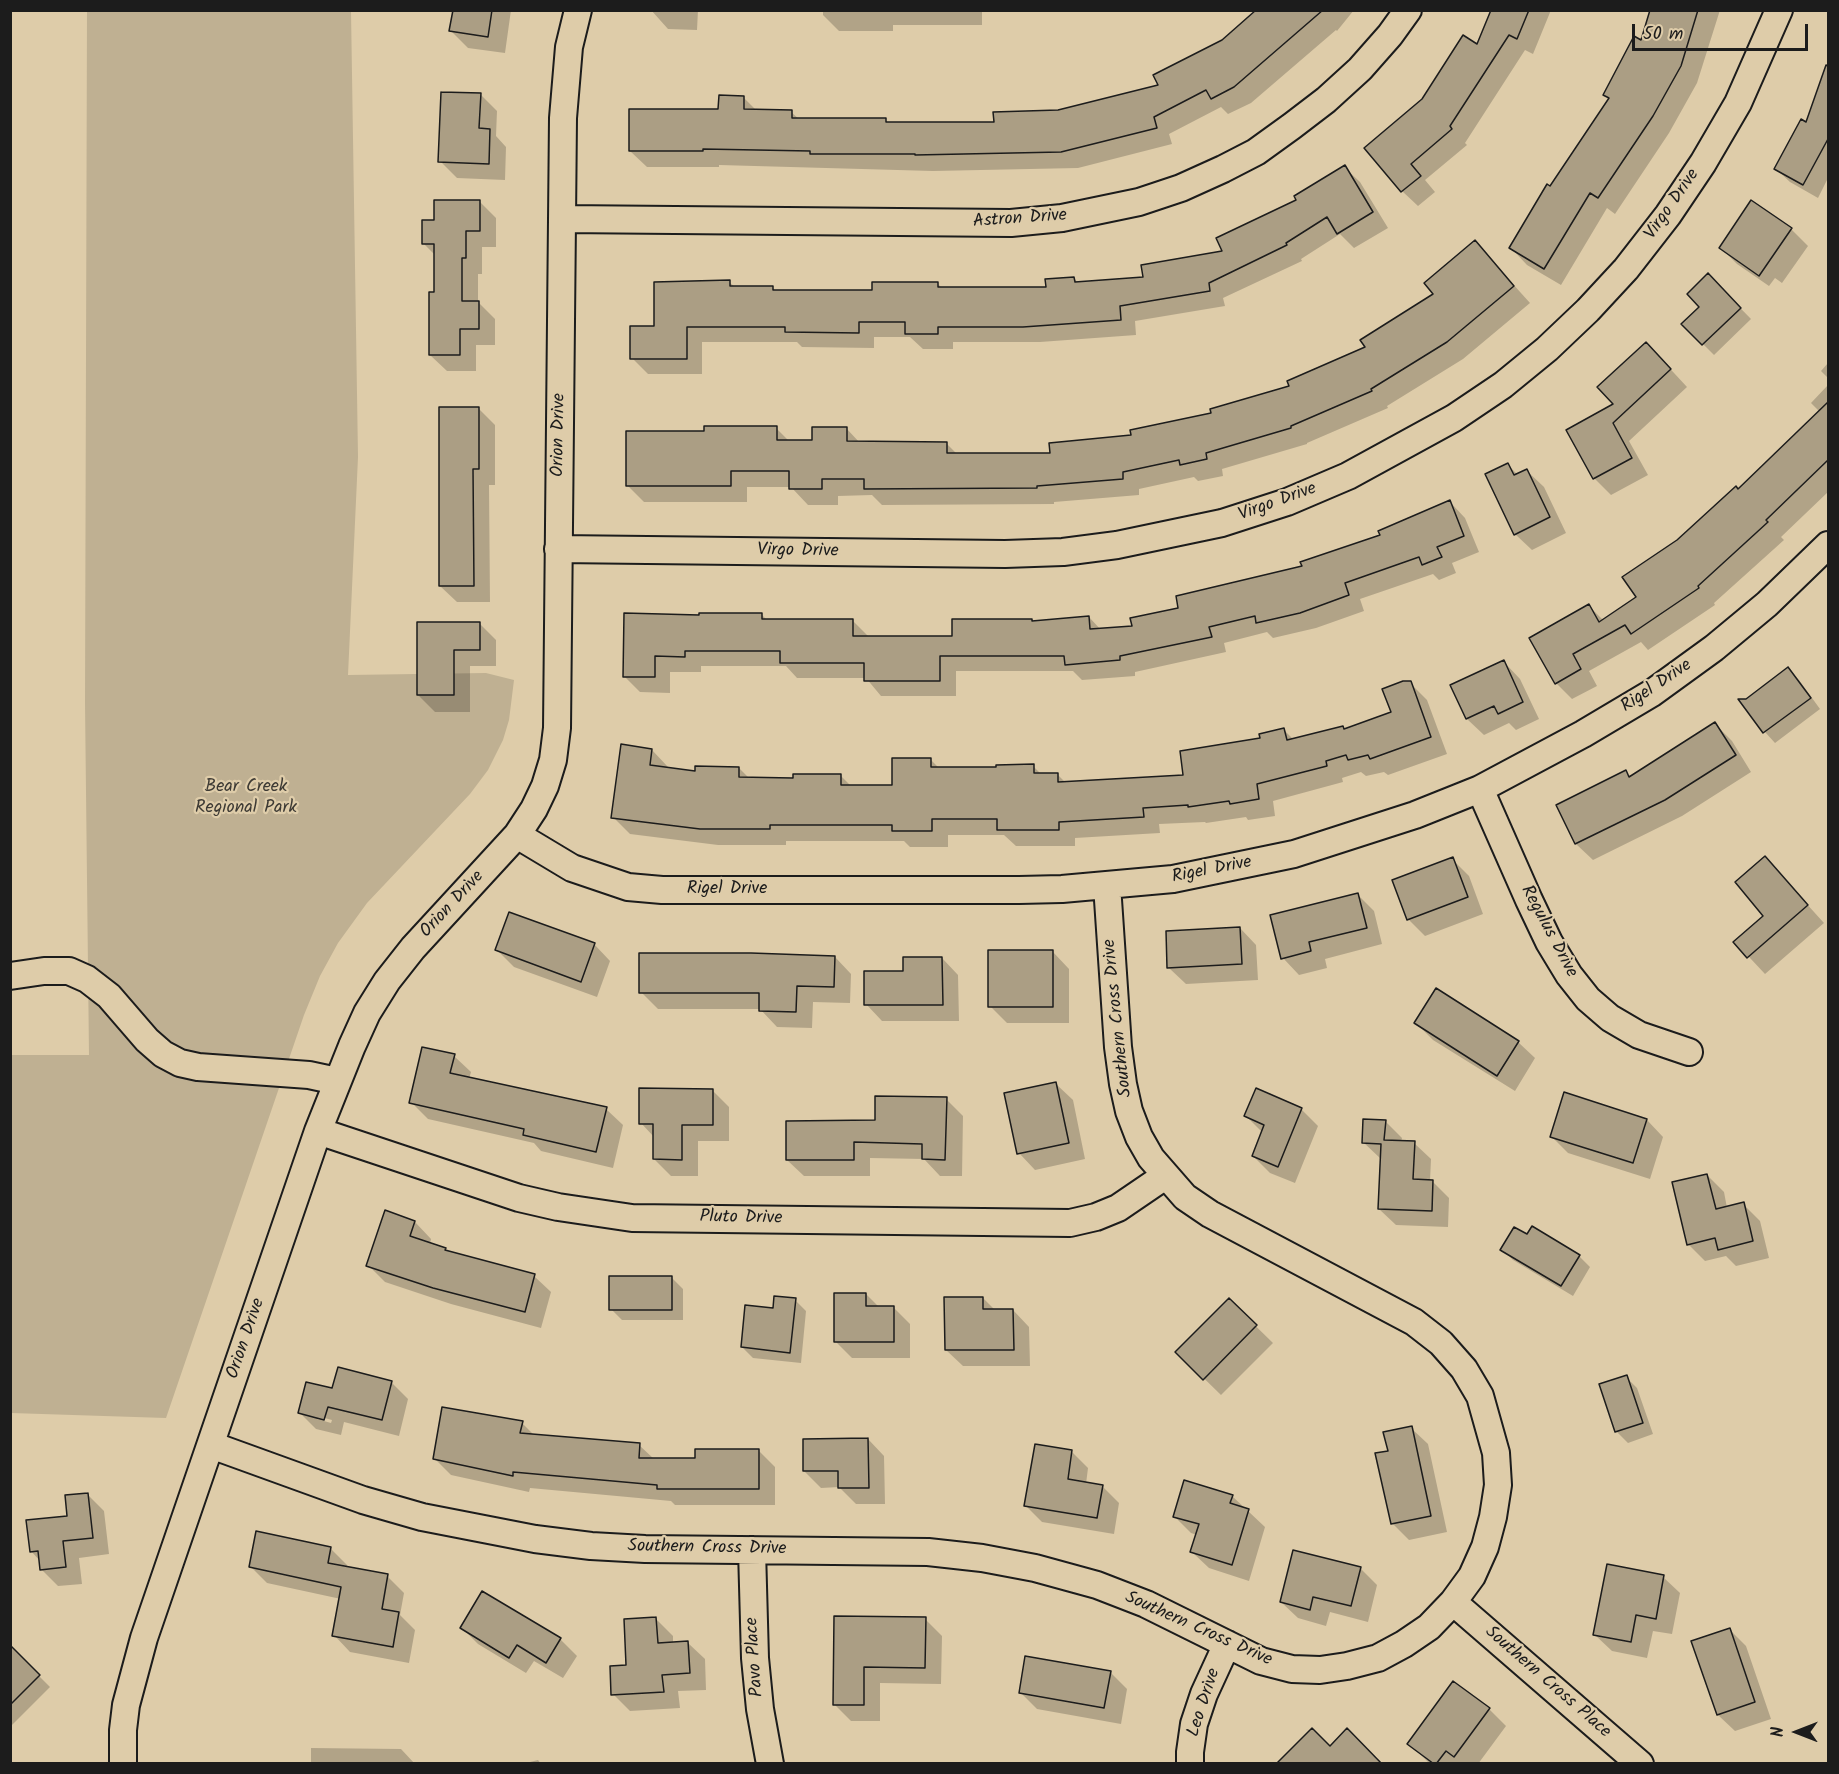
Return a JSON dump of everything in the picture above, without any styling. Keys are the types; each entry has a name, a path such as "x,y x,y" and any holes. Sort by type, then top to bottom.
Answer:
{"street":[{"name":"Orion Drive","path":"123,1764 123,1730 133,1675 337,1081 367,1013 387,981 413,948 518,835 545,786 552,760 557,728 563,118 569,47 578,10"},
{"name":"Astron Drive","path":"563,219 1011,223 1062,218 1129,205 1181,188 1256,152 1335,92 1360,69 1408,10"},
{"name":"Virgo Drive","path":"558,549 1005,554 1064,552 1117,546 1222,523 1287,502 1348,476 1454,418 1503,385 1547,349 1626,269 1668,215 1703,163 1738,103 1779,10"},
{"name":"Rigel Drive","path":"518,835 572,868 628,887 662,890 1019,890 1107,885 1173,879 1294,854 1351,837 1480,789 1583,734 1652,693 1714,648 1767,604 1828,545"},
{"name":"Regulus Drive","path":"1480,789 1549,942 1569,975 1588,999 1610,1018 1639,1035 1689,1052"},
{"name":"Southern Cross Drive","path":"211,1445 363,1500 422,1517 535,1539 591,1546 645,1549 928,1552 982,1558 1035,1568 1097,1585 1146,1604 1261,1661 1292,1670 1320,1670 1347,1666 1378,1658 1404,1644 1429,1627 1453,1602 1472,1576 1485,1547 1498,1485 1496,1454 1480,1396 1464,1369 1441,1343 1414,1322 1210,1214 1185,1197 1151,1158 1139,1137 1129,1111 1123,1084 1118,1047 1107,885"},
{"path":"10,976 44,970 69,971 87,979 109,996 147,1040 163,1054 180,1064 309,1075 337,1081"},
{"name":"Pluto Drive","path":"318,1131 519,1198 589,1213 632,1218 1070,1222 1096,1217 1118,1208 1165,1176"},
{"name":"Pavo Place","path":"752,1550 755,1658 760,1709 770,1764"},
{"name":"Southern Cross Place","path":"1453,1602 1640,1764"},
{"name":"Leo Drive","path":"1190,1764 1194,1724 1204,1694 1227,1644"}],"green space":[{"name":"Bear Creek Regional Park","path":"87,11 351,11 358,457 348,675 486,673 514,680 509,720 503,740 488,770 470,794 367,903 338,943 320,976 304,1015 166,1418 11,1413 11,1055 89,1055 85,703"}],"building":[{"path":"453,10 492,10 488,37 449,31"},
{"path":"1256,10 1323,10 1234,87 1211,99 1206,90 1154,117 1157,128 1061,152 915,155 810,154 810,151 703,149 703,151 629,151 629,109 718,109 719,95 744,96 744,109 792,110 792,118 886,118 886,122 994,122 993,112 1058,110 1158,85 1153,75 1222,40"},
{"path":"1491,10 1529,10 1517,39 1509,35 1450,126 1452,129 1411,164 1421,176 1401,192 1364,148 1422,99 1463,35 1477,44"},
{"path":"1650,10 1698,10 1681,66 1653,116 1598,198 1590,193 1544,269 1509,248 1547,184 1550,186 1609,98 1603,95 1634,36 1641,40"},
{"path":"1826,65 1828,66 1828,139 1803,185 1774,169 1801,119 1806,122"},
{"path":"441,92 481,93 479,128 490,129 489,164 438,162"},
{"path":"1345,165 1373,212 1337,234 1327,217 1286,243 1287,245 1209,283 1210,291 1120,306 1121,320 1023,327 938,327 938,334 905,334 905,322 859,322 859,333 785,332 785,327 687,327 687,359 630,359 630,326 654,326 654,282 730,280 730,286 773,286 773,290 872,290 872,282 938,282 938,287 1046,287 1045,279 1074,277 1075,282 1143,277 1141,265 1222,251 1216,238 1296,200 1294,196"},
{"path":"434,200 480,200 480,231 466,231 466,258 462,258 462,301 479,301 479,329 460,329 460,355 429,355 429,292 434,292 434,244 422,244 422,220 434,220"},
{"path":"1751,200 1792,228 1759,276 1719,248"},
{"path":"1475,240 1514,286 1447,342 1371,389 1372,391 1291,426 1291,428 1206,453 1207,459 1180,465 1179,460 1123,472 1123,479 1037,486 1037,488 864,489 864,479 822,479 822,489 789,489 789,471 731,471 731,486 626,486 626,431 704,431 704,426 777,426 777,440 812,440 812,427 847,427 847,441 947,442 947,453 1050,453 1049,443 1131,435 1130,430 1211,413 1210,409 1289,386 1287,381 1365,347 1360,340 1433,294 1424,283"},
{"path":"1708,273 1741,308 1702,345 1681,324 1699,307 1687,294"},
{"path":"1646,342 1671,369 1613,423 1632,458 1593,479 1566,430 1613,404 1597,387"},
{"path":"1828,402 1828,460 1766,520 1768,522 1698,586 1699,588 1631,634 1625,625 1573,654 1581,669 1555,684 1529,638 1589,604 1599,622 1636,597 1622,577 1677,540 1736,486 1738,489"},
{"path":"439,407 479,407 479,469 473,469 474,586 439,586"},
{"path":"1508,463 1514,475 1527,469 1550,517 1514,535 1485,474"},
{"path":"1450,500 1464,536 1437,547 1442,557 1422,565 1419,557 1345,583 1349,595 1300,613 1256,623 1255,616 1209,627 1212,637 1120,656 1120,660 1065,665 1064,656 940,656 940,681 864,681 864,663 780,663 780,651 685,651 685,657 655,656 655,677 623,677 624,613 699,615 699,613 762,613 762,619 853,619 853,636 952,636 952,619 1032,619 1032,621 1089,616 1090,629 1132,626 1130,618 1178,608 1176,596 1302,566 1300,562 1380,535 1378,531"},
{"path":"417,622 480,622 480,650 454,650 454,695 417,695"},
{"path":"1504,660 1523,702 1498,714 1494,706 1466,719 1450,685"},
{"path":"1788,667 1811,698 1763,733 1738,699 1746,699"},
{"path":"1403,681 1411,681 1431,737 1370,759 1368,755 1348,760 1346,755 1326,761 1327,766 1257,784 1259,799 1230,804 1229,801 1188,807 1188,805 1143,808 1144,817 1059,822 1059,830 997,830 997,819 932,819 932,831 892,831 892,825 770,825 770,829 700,829 611,818 621,744 652,749 650,765 695,771 695,766 739,767 739,777 793,778 793,774 841,774 841,785 892,785 892,758 931,758 931,767 996,767 996,765 1034,764 1034,773 1058,773 1058,782 1183,775 1180,751 1260,738 1259,734 1284,728 1287,740 1343,726 1344,729 1391,712 1382,689"},
{"path":"1715,722 1736,755 1665,800 1575,844 1556,805 1626,770 1629,777"},
{"path":"1765,856 1808,905 1747,958 1733,942 1763,916 1735,882"},
{"path":"1453,857 1468,897 1407,920 1392,880"},
{"path":"1358,893 1367,928 1309,942 1311,951 1281,959 1270,915"},
{"path":"509,912 595,943 581,982 495,950"},
{"path":"1240,927 1242,964 1167,968 1166,931"},
{"path":"988,950 1053,950 1053,1007 988,1007"},
{"path":"639,953 835,956 834,987 797,986 796,1012 759,1011 759,993 639,993"},
{"path":"903,957 942,957 943,1005 864,1005 864,971 903,971"},
{"path":"1436,988 1519,1041 1497,1076 1414,1023"},
{"path":"422,1047 455,1054 450,1073 607,1107 596,1152 523,1135 524,1129 409,1103"},
{"path":"1056,1082 1069,1143 1017,1154 1004,1093"},
{"path":"639,1088 713,1089 713,1125 682,1125 682,1160 653,1159 653,1124 639,1124"},
{"path":"1256,1088 1302,1108 1278,1167 1252,1156 1264,1125 1244,1116"},
{"path":"1564,1092 1647,1119 1633,1163 1550,1137"},
{"path":"875,1096 947,1097 945,1160 922,1159 922,1144 854,1142 854,1160 786,1160 786,1121 875,1120"},
{"path":"1363,1119 1386,1120 1384,1140 1415,1141 1413,1179 1433,1180 1432,1211 1378,1209 1381,1144 1362,1143"},
{"path":"1707,1174 1716,1209 1744,1202 1753,1241 1718,1250 1715,1238 1687,1245 1672,1182"},
{"path":"385,1210 415,1221 410,1236 446,1248 445,1250 535,1274 525,1312 433,1288 366,1266"},
{"path":"1532,1226 1580,1255 1561,1286 1500,1250 1514,1227 1527,1234"},
{"path":"609,1276 672,1276 672,1310 609,1310"},
{"path":"834,1293 866,1293 866,1306 894,1306 894,1342 834,1342"},
{"path":"774,1296 796,1298 790,1353 741,1347 745,1305 773,1308"},
{"path":"944,1297 983,1297 983,1309 1013,1309 1014,1350 945,1350"},
{"path":"1229,1298 1257,1325 1203,1380 1175,1352"},
{"path":"338,1367 392,1381 382,1420 328,1407 324,1420 298,1413 306,1382 332,1388"},
{"path":"1627,1375 1643,1423 1615,1432 1599,1384"},
{"path":"442,1407 523,1421 520,1433 640,1443 639,1458 695,1458 695,1449 759,1449 759,1489 657,1489 657,1485 513,1472 513,1476 433,1459"},
{"path":"1412,1426 1431,1516 1391,1524 1375,1453 1388,1451 1383,1432"},
{"path":"868,1438 869,1488 838,1488 838,1471 803,1471 803,1439"},
{"path":"1035,1444 1072,1450 1068,1479 1103,1485 1097,1518 1024,1506"},
{"path":"1184,1480 1233,1495 1230,1503 1249,1509 1232,1565 1190,1552 1199,1524 1173,1517"},
{"path":"88,1493 93,1538 63,1541 66,1567 40,1570 38,1551 30,1552 26,1520 67,1516 65,1495"},
{"path":"256,1531 331,1547 328,1563 388,1574 382,1609 399,1612 393,1647 332,1636 341,1587 249,1567"},
{"path":"1293,1550 1361,1567 1351,1606 1313,1597 1310,1610 1280,1602"},
{"path":"1607,1564 1664,1575 1656,1619 1636,1615 1631,1642 1593,1635"},
{"path":"482,1591 561,1638 546,1663 517,1645 509,1658 460,1628"},
{"path":"834,1616 926,1617 925,1668 864,1667 864,1705 833,1705"},
{"path":"656,1617 658,1643 688,1641 690,1673 662,1675 664,1692 611,1695 610,1666 626,1665 624,1619"},
{"path":"1730,1628 1755,1702 1717,1715 1691,1641"},
{"path":"10,1645 40,1675 10,1705"},
{"path":"1025,1656 1111,1671 1104,1708 1019,1693"},
{"path":"1453,1681 1490,1708 1454,1757 1446,1751 1434,1764 1407,1744"},
{"path":"1312,1728 1330,1746 1347,1728 1382,1764 1276,1764"}]}
